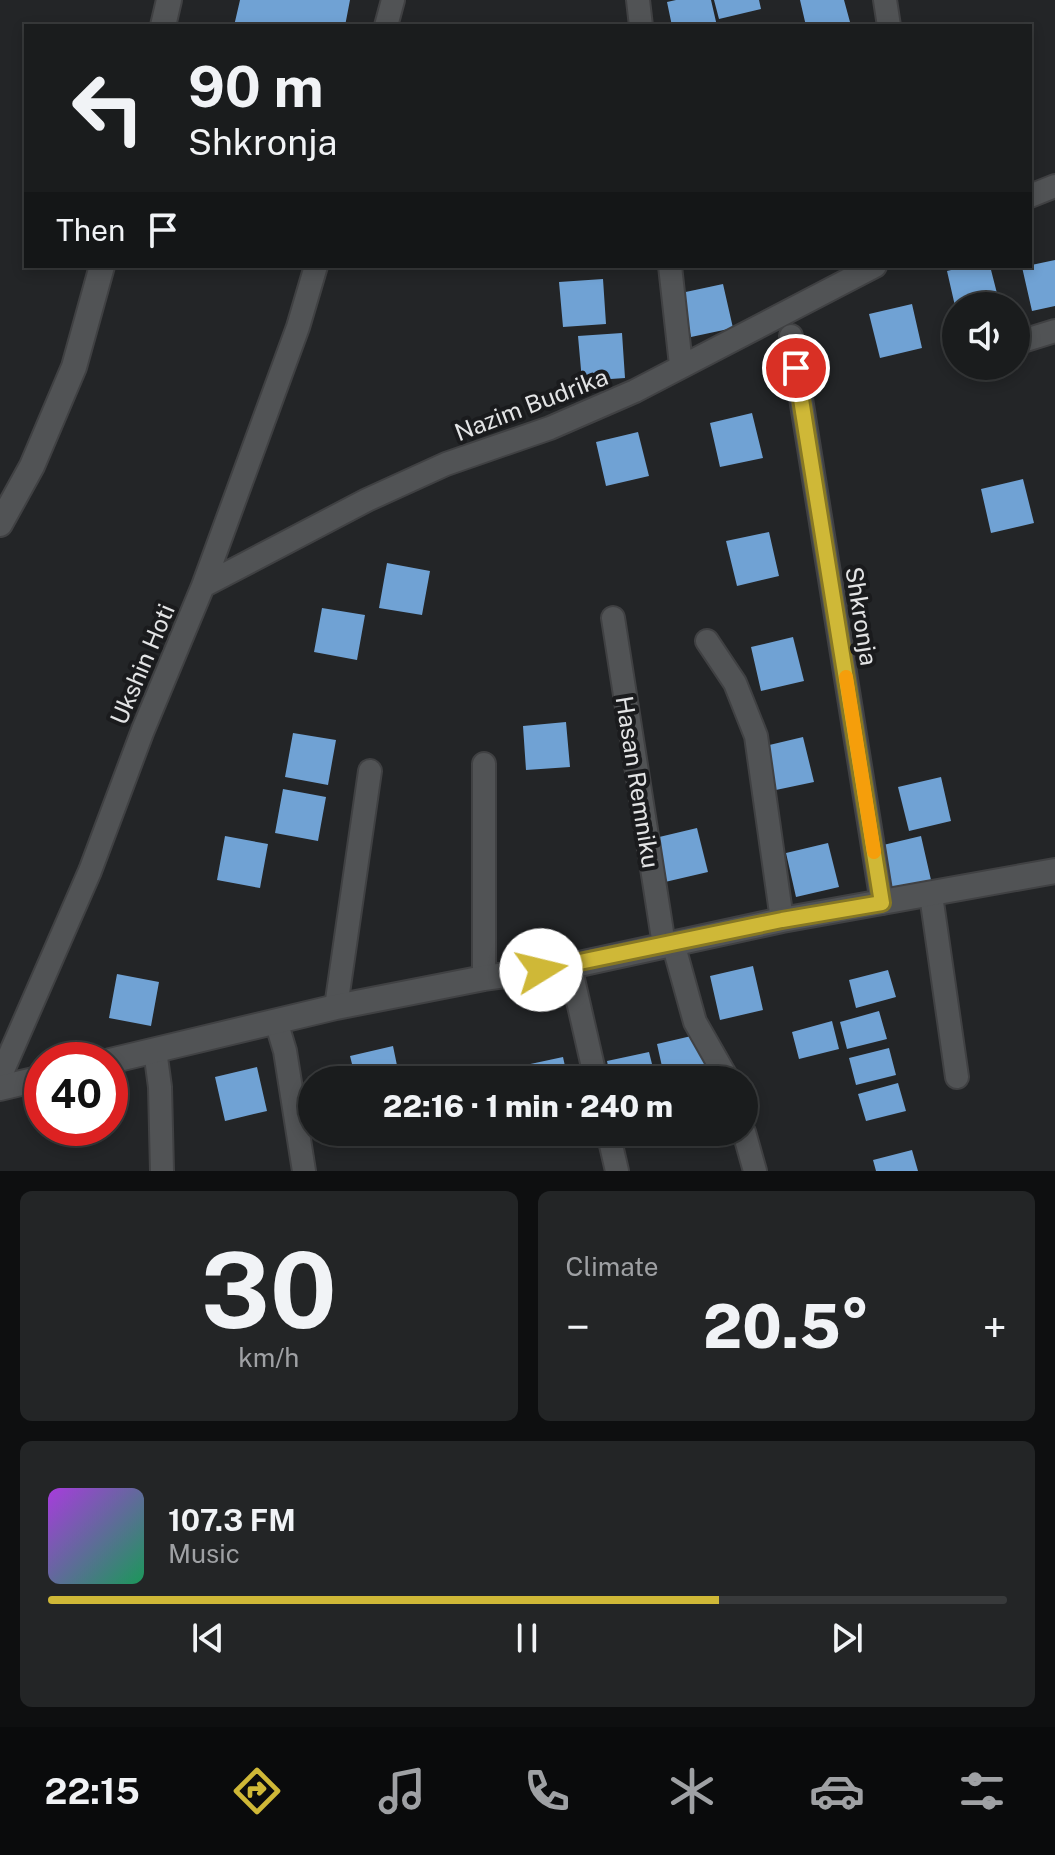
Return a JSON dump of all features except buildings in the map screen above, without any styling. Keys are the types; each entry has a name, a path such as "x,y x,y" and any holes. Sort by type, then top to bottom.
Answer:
{"street":[{"path":"163,24 169,0"},
{"path":"387,24 393,0"},
{"path":"638,0 641,24"},
{"path":"885,0 889,24"},
{"path":"1032,195 1055,186"},
{"path":"0,524 32,466 74,367 101,268"},
{"name":"Ukshin Hoti","path":"0,1077 90,871 143,730 203,586 298,327 315,268"},
{"path":"670,268 681,365"},
{"name":"Nazim Budrika","path":"203,586 367,500 446,464 564,422 635,391 871,268"},
{"path":"1030,339 1055,331"},
{"name":"Shkronja","path":"791,336 882,903"},
{"name":"Hasan Remniku","path":"613,618 668,944 695,1022 720,1066"},
{"path":"707,641 735,683 756,736 782,920"},
{"path":"484,764 484,978"},
{"path":"336,1007 370,771"},
{"path":"128,1057 336,1007 484,978 570,966 782,920 1055,871"},
{"path":"931,895 957,1077"},
{"path":"570,966 593,1066"},
{"path":"276,1021 285,1051 304,1171"},
{"path":"155,1050 160,1087 162,1171"},
{"path":"0,1088 24,1082"},
{"path":"611,1146 617,1171"},
{"path":"748,1146 755,1171"}],"slow traffic":[{"path":"846,677 874,852"}],"route":[{"path":"541,970 782,920 882,903 796,368"}]}
